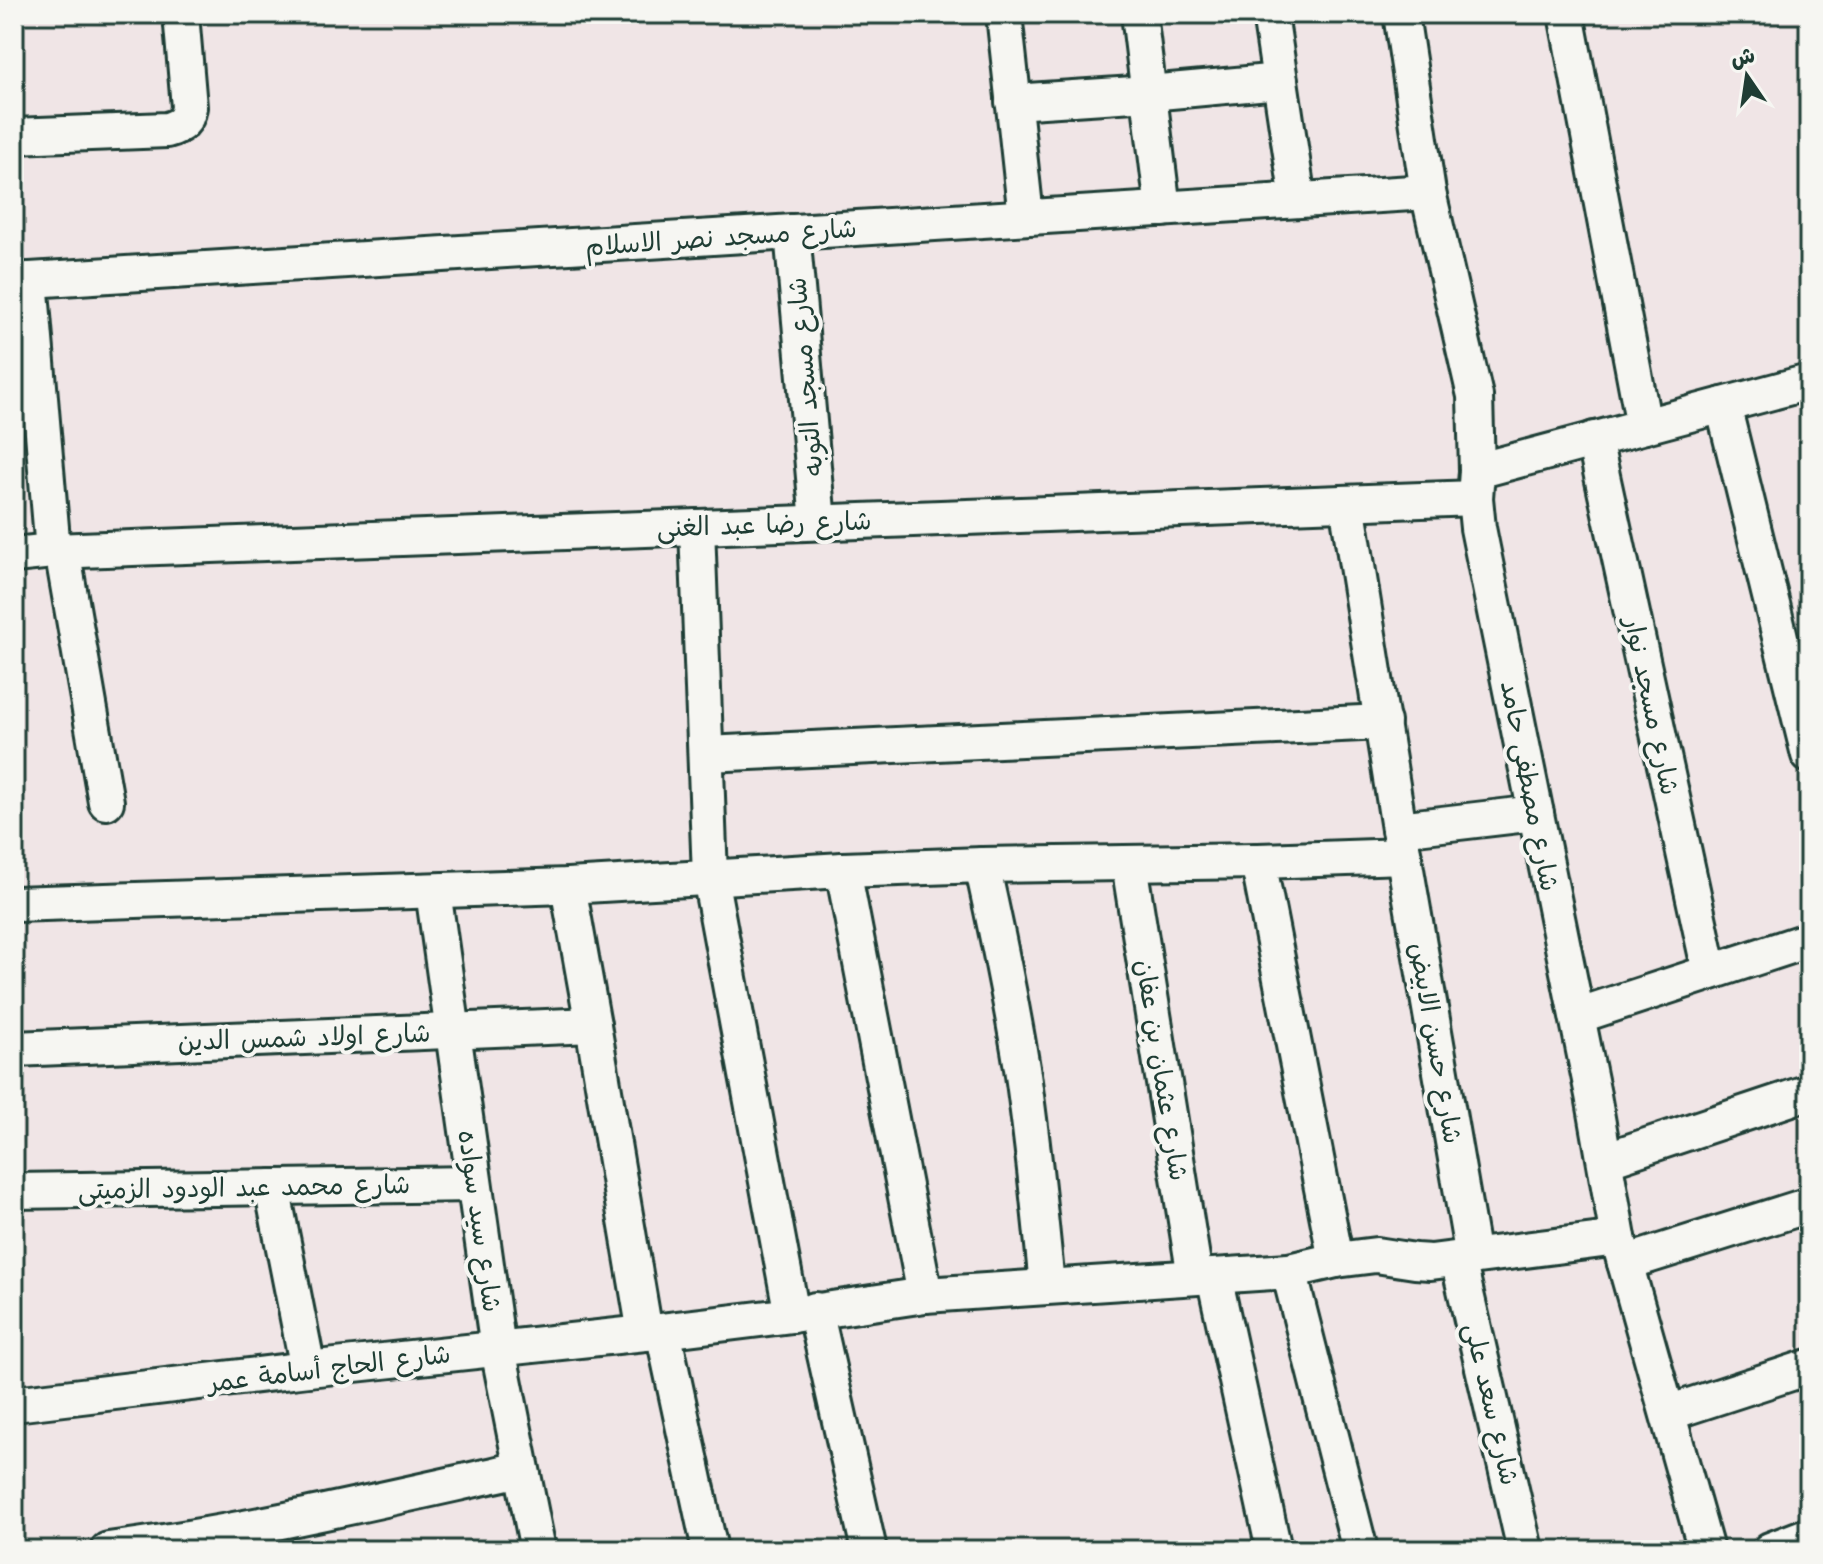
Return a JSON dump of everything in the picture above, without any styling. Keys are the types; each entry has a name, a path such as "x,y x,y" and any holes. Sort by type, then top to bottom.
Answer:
{"street":[{"path":"14,136 178,127 188,118 189,107 181,14"},
{"path":"1004,14 1026,217"},
{"path":"1139,14 1163,209"},
{"path":"1270,14 1298,200"},
{"name":"شارع مصطفى حامد","path":"1401,14 1428,192 1475,396 1478,528 1577,1016 1621,1251 1706,1550"},
{"path":"1566,14 1644,426"},
{"path":"1013,102 1280,81"},
{"name":"شارع مسجد نصر الاسلام","path":"22,281 1428,192"},
{"name":"شارع مسجد التوبه","path":"792,232 818,522"},
{"path":"22,281 58,550 106,802"},
{"name":"شارع رضا عبد الغنى","path":"14,555 58,550 1347,503 1476,485 1594,439 1809,382"},
{"path":"1723,405 1809,755"},
{"name":"شارع مسجد نوار","path":"1594,439 1710,972"},
{"name":"شارع حسن الابيض","path":"1347,503 1466,1258"},
{"path":"697,527 710,877 803,1313 869,1550"},
{"path":"707,754 1383,722"},
{"path":"14,904 568,886 982,865 1258,861 1402,843 1536,813"},
{"path":"1258,861 1336,1260"},
{"name":"شارع عثمان بن عفان","path":"1129,864 1204,1276 1274,1550"},
{"path":"982,865 1022,1070 1037,1178 1047,1286"},
{"path":"843,870 925,1295"},
{"path":"568,886 654,1332 710,1550"},
{"name":"شارع سيد سواده","path":"433,891 498,1349 538,1550"},
{"path":"1577,1016 1809,940"},
{"name":"شارع اولاد شمس الدين","path":"14,1049 593,1025"},
{"path":"1605,1160 1809,1092"},
{"name":"شارع محمد عبد الودود الزميتى","path":"14,1191 474,1184"},
{"path":"272,1187 308,1369"},
{"name":"شارع الحاج أسامة عمر","path":"14,1404 654,1332 925,1295 1289,1271 1376,1255 1415,1261 1621,1251 1809,1205"},
{"name":"شارع سعد على","path":"1466,1258 1525,1550"},
{"path":"1289,1271 1360,1550"},
{"path":"1668,1413 1809,1367"},
{"path":"108,1550 247,1528 521,1469"},
{"path":"1770,1550 1809,1535"}]}
